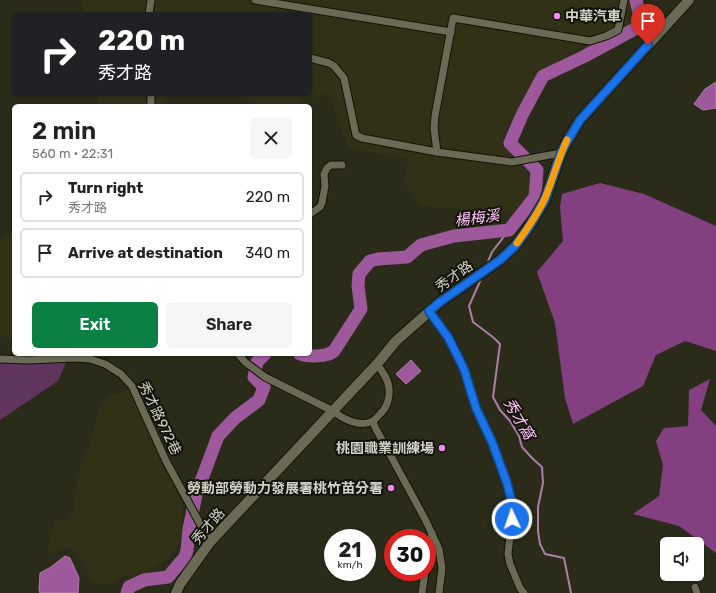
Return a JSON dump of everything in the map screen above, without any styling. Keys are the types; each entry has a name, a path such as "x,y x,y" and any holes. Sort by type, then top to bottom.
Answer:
{"main road":[{"name":"秀才路","path":"176,593 180,584 210,542 377,364 396,341 440,302 500,260 515,246 527,230 545,200 561,153 580,120 690,0"}],"street":[{"path":"149,12 151,0"},
{"path":"255,0 450,32"},
{"path":"437,152 434,122 453,18 590,41 618,30 624,0"},
{"path":"312,59 329,63 334,66 344,78 356,135 362,138 437,152 512,162 561,153"},
{"path":"312,213 320,207 322,203 325,186 324,174 327,168 331,165 342,165"},
{"path":"429,311 448,337 464,369 476,408 492,442 507,483 512,503 512,519 508,554 510,564 520,588 524,593"},
{"path":"240,356 245,362 265,377 333,411 342,418 354,422 366,423 373,421 385,409 389,398 390,389 377,364"},
{"name":"秀才路972巷","path":"0,359 90,359 105,364 121,374 132,386 166,461 210,542"},
{"path":"373,421 430,529"},
{"path":"436,542 439,549 442,568 439,593"},
{"path":"422,593 424,581"}],"shaded area":[{"path":"80,0 631,0 637,21 560,59 502,135 514,157 534,181 526,215 419,205 404,182 408,159 348,148 329,94 305,99 299,104 256,104 240,96 312,96 312,12 84,12"},
{"path":"716,82 716,108 703,110 694,104 705,89"},
{"path":"99,96 168,96 164,104 99,104"},
{"path":"600,183 644,194 716,226 716,351 685,341 656,355 643,386 573,424 565,398 555,323 537,272 563,241 560,207 562,194"},
{"path":"12,232 12,340 0,335 0,242"},
{"path":"0,356 66,362 58,381 0,420"},
{"path":"411,360 421,371 406,384 396,374"},
{"path":"710,379 701,410 716,426 716,553 704,544 704,537 694,537 679,526 633,514 659,496 663,465 656,441 664,428 688,426 689,390"},
{"path":"129,390 183,505 182,536 172,556 149,572 123,577 112,583 98,584 91,581 83,560 73,549 65,548 52,554 47,552 55,520 68,520 72,515 81,464 90,444 99,409 108,396"},
{"path":"65,556 70,558 79,578 78,593 40,593 40,573 51,567"}],"waterway":[{"name":"楊梅溪","path":"312,356 327,354 334,351 361,309 358,286 359,274 370,261 407,257 421,245 454,236 509,230 535,197 537,170 510,143 522,115 543,76 585,56 642,25 636,0"},
{"name":"秀才窩","path":"487,264 492,252 509,230"},
{"name":"秀才窩","path":"481,279 469,306 473,322 500,344 493,397 500,410 510,421 519,436 522,447 542,467 543,483 538,507 538,531 540,544 545,554 564,558 571,593"},
{"name":"楊梅溪","path":"127,593 129,587 144,580 168,577 185,557 196,495 218,436 235,418 259,400 264,387 254,377 257,362 263,356"}],"slow traffic":[{"path":"517,243 527,230 545,200 567,140"}],"place":[{"name":"中華汽車","path":"557,16"},
{"name":"桃園職業訓練場","path":"442,448"},
{"name":"勞動部勞動力發展署桃竹苗分署","path":"391,488"}],"route":[{"path":"512,519 512,503 507,483 492,442 476,408 464,369 448,337 429,311 500,260 515,246 527,230 545,200 561,153 580,120 648,45"}]}
